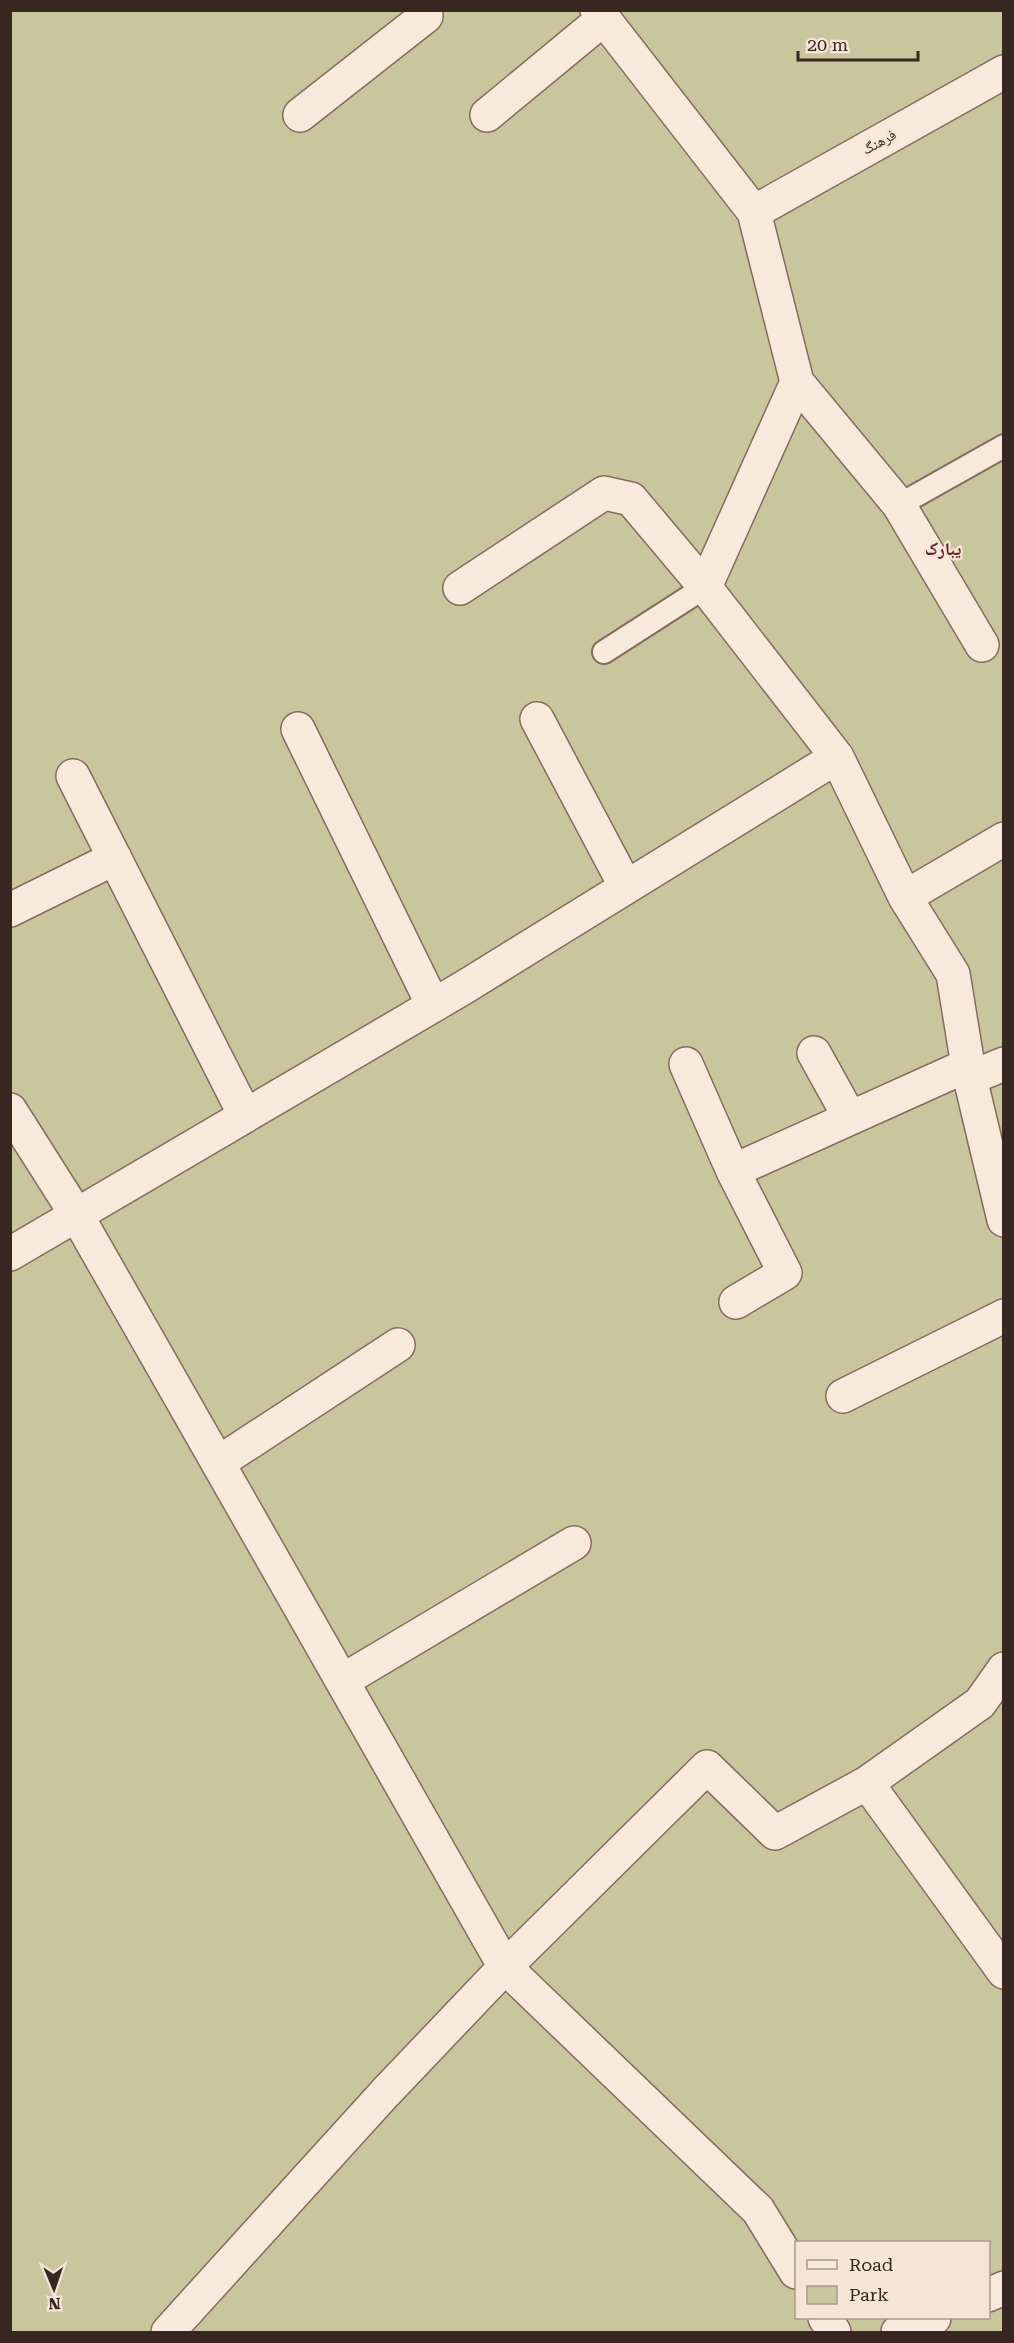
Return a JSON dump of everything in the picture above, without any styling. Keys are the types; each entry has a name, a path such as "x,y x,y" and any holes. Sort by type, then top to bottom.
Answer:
{"street":[{"path":"300,115 426,12"},
{"path":"487,115 600,15 754,212 797,382 899,505 982,645"},
{"name":"فرهنگ","path":"754,212 1004,72"},
{"path":"705,586 797,382"},
{"path":"460,588 604,493 631,499 705,586 837,757 905,897 953,974 969,1071 1004,1220"},
{"path":"537,719 626,887"},
{"path":"298,729 433,1005"},
{"path":"10,1254 433,1005 837,757"},
{"path":"74,776 245,1115"},
{"path":"905,897 1004,839"},
{"path":"10,910 115,858"},
{"path":"814,1053 850,1118"},
{"path":"686,1064 733,1171 785,1273 736,1302"},
{"path":"733,1171 850,1118 969,1071 1004,1064"},
{"path":"10,1110 76,1214 505,1967 758,2210 795,2270"},
{"path":"843,1396 1004,1316"},
{"path":"219,1463 398,1345"},
{"path":"342,1681 574,1543"},
{"path":"168,2332 385,2093 505,1967 708,1767 775,1833 867,1783 980,1703 1003,1671"},
{"path":"867,1783 1004,1972"},
{"path":"990,2294 1004,2288"},
{"path":"826,2319 834,2332"},
{"path":"898,2332 931,2319"}],"lane":[{"path":"899,505 1004,446"},
{"path":"604,652 705,586"}],"green space":[{"path":"11,11 1003,11 1003,2332 11,2332"}],"district":[{"name":"یبارک","path":"943,548"}]}
